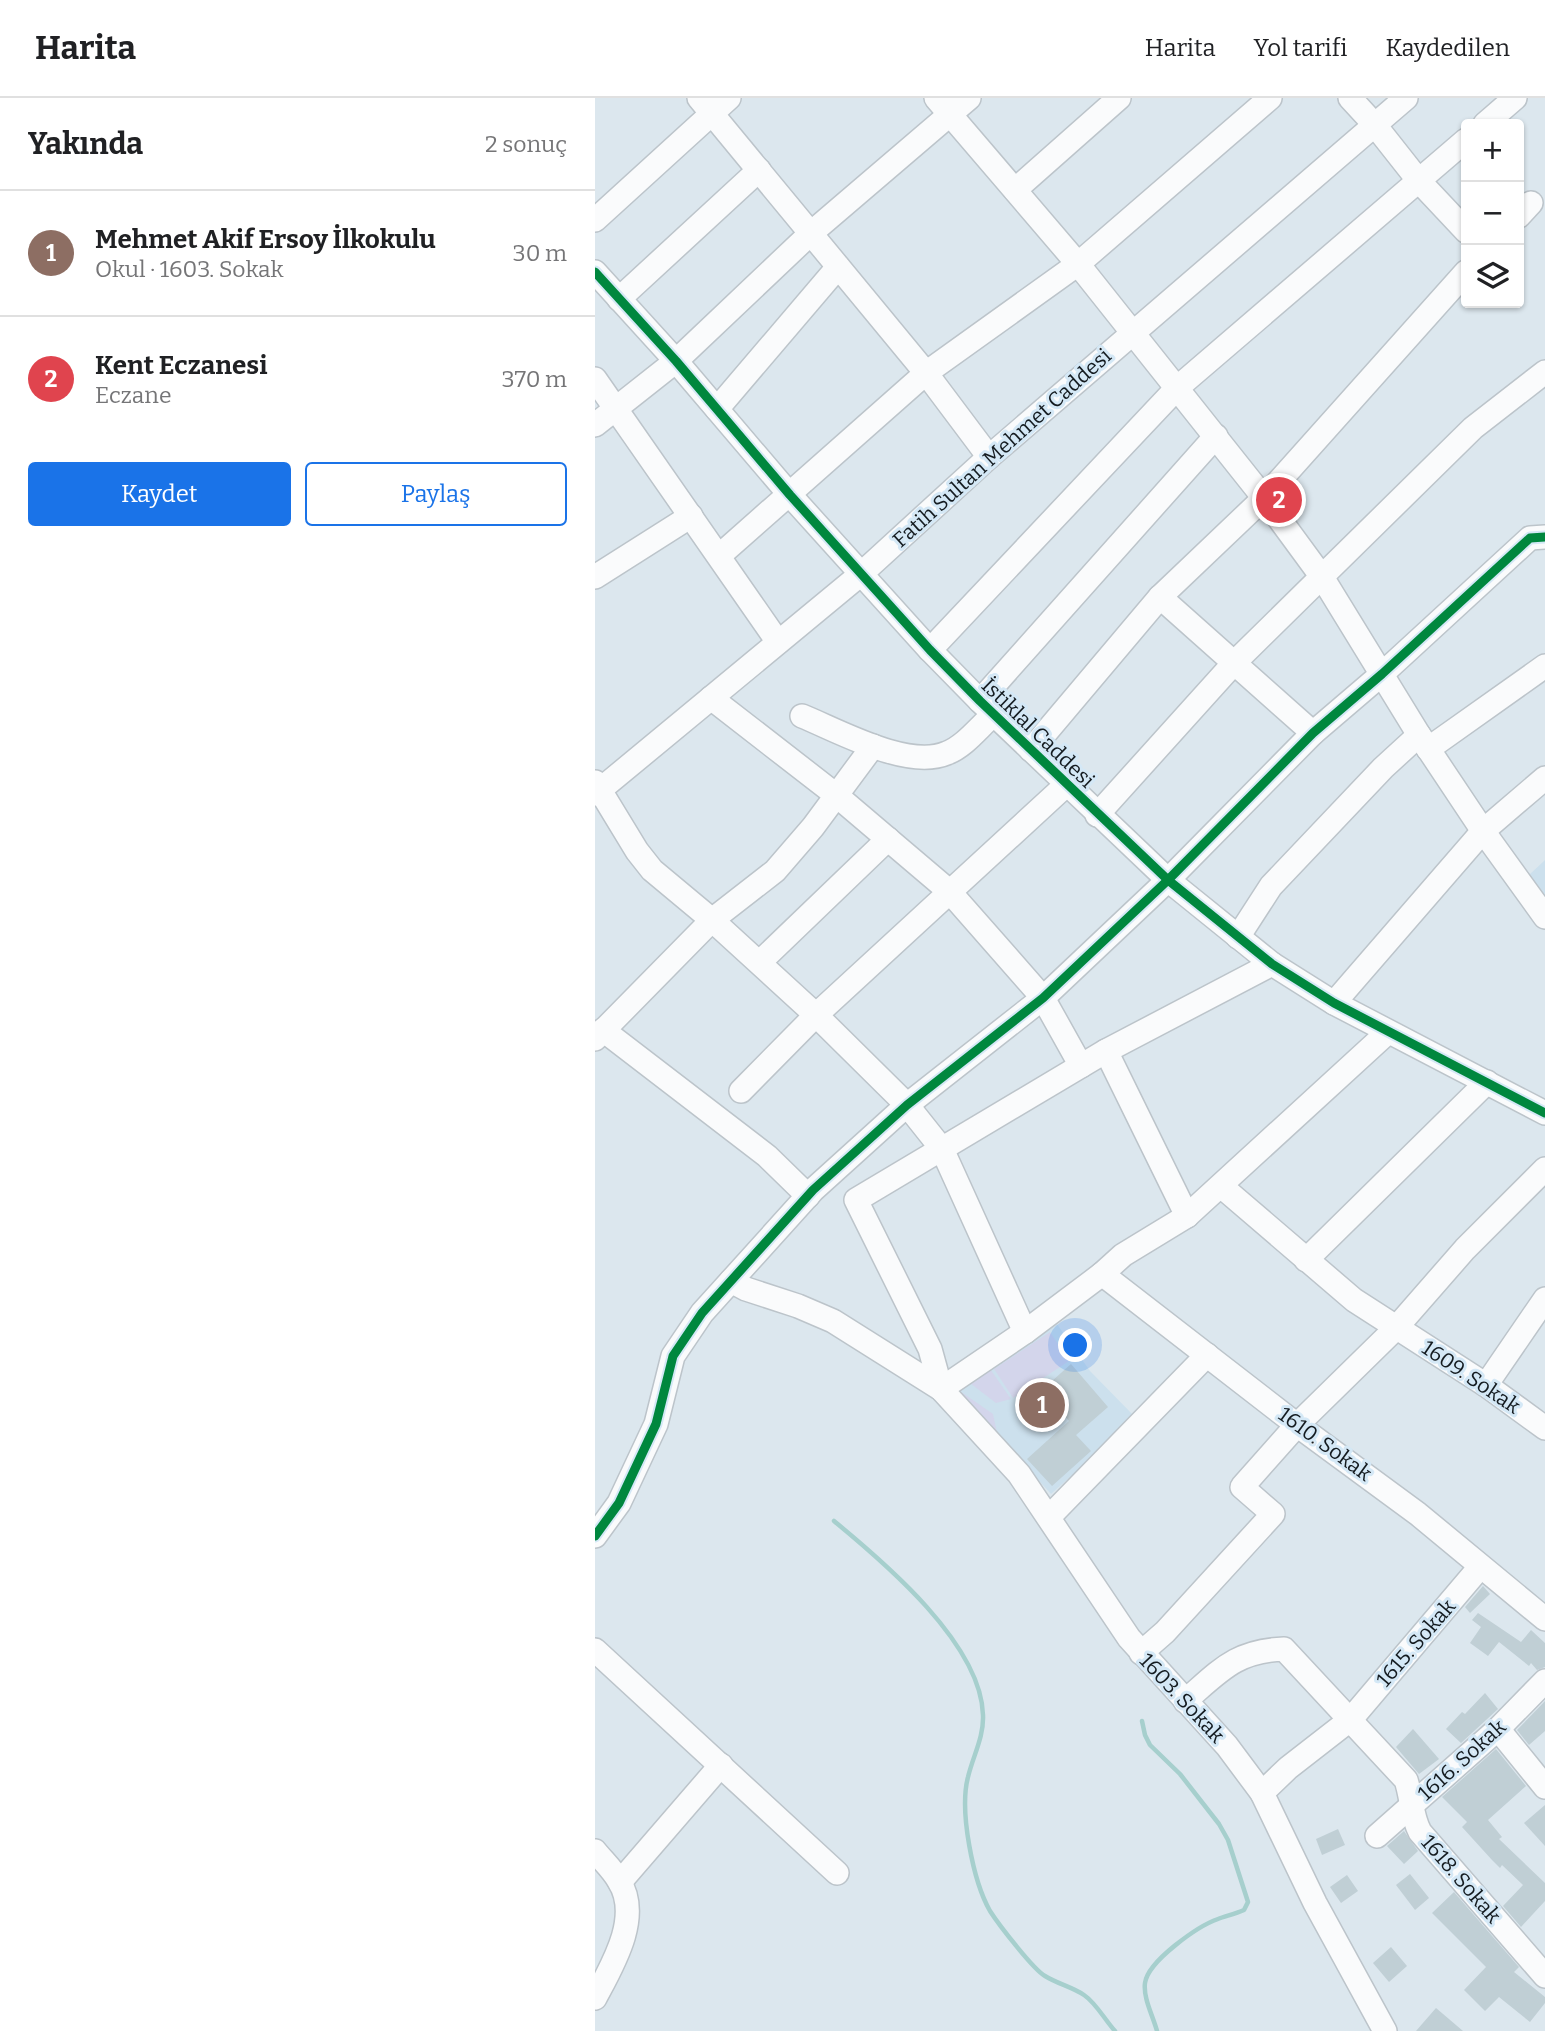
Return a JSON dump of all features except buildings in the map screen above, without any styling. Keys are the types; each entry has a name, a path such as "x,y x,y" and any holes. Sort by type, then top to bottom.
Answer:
{"street":[{"path":"595,425 676,361 943,106 969,98"},
{"path":"1015,190 1119,98"},
{"path":"719,556 926,373 1078,264 1270,98"},
{"path":"1350,98 1461,227"},
{"name":"Fatih Sultan Mehmet Caddesi","path":"597,788 711,698 861,573 989,457 1406,98"},
{"path":"1491,119 1515,98"},
{"path":"595,220 713,102 759,170 926,373 989,457"},
{"path":"943,106 1078,264 1216,436 1322,577 1482,831 1545,917"},
{"path":"930,650 1177,388 1461,144"},
{"path":"619,299 759,170"},
{"path":"717,409 838,267"},
{"name":"İstiklal Caddesi","path":"595,272 930,650 986,708 1168,880 1272,964 1334,1003 1541,1107"},
{"path":"1031,750 1160,597 1263,498 1461,278"},
{"path":"1097,815 1234,663 1473,428 1545,372"},
{"path":"595,379 778,642"},
{"path":"802,716 873,746 915,757 938,757 955,749 986,708 1216,436"},
{"path":"595,577 691,516"},
{"path":"595,1535 619,1503 656,1424 673,1356 702,1313 807,1196 907,1105 1043,998 1168,880 1313,733 1530,538 1545,537"},
{"path":"1160,597 1313,733"},
{"path":"1238,937 1271,886 1383,768 1545,666"},
{"path":"711,698 836,795 949,891 1043,998 1081,1066"},
{"path":"807,1196 767,1156 599,1034 712,920 775,871 813,827 873,746"},
{"path":"1334,1003 1482,831 1545,778"},
{"path":"741,1091 816,1015 1066,785"},
{"path":"597,788 652,870 712,920 816,1015 907,1105 942,1149 1025,1332"},
{"path":"759,962 888,839"},
{"path":"941,1389 930,1349 856,1200 1106,1051 1272,964"},
{"path":"941,1389 1025,1332 1123,1255 1187,1216 1388,1032"},
{"path":"1106,1051 1187,1216"},
{"path":"1306,1260 1487,1082"},
{"path":"1140,1653 1165,1632 1273,1514 1242,1487 1297,1425 1396,1328 1465,1249 1545,1169"},
{"name":"1609. Sokak","path":"1221,1186 1354,1300 1486,1385 1545,1427"},
{"name":"1610. Sokak","path":"1102,1274 1297,1425 1377,1482 1545,1619"},
{"path":"731,1281 833,1321 941,1389"},
{"path":"1486,1385 1545,1299"},
{"path":"1050,1516 1207,1355"},
{"name":"1603. Sokak","path":"941,1389 1019,1474 1050,1516 1140,1653 1227,1746 1262,1793 1315,1903 1385,2031"},
{"name":"1615. Sokak","path":"1262,1793 1288,1768 1351,1719 1481,1567"},
{"name":"1618. Sokak","path":"1185,1701 1233,1661 1249,1653 1284,1649 1406,1780 1414,1820 1420,1832 1545,1976"},
{"path":"595,1650 837,1873"},
{"name":"1616. Sokak","path":"1377,1836 1498,1729 1545,1681"},
{"path":"1498,1729 1545,1787"},
{"path":"621,1882 721,1765"},
{"path":"595,1851 621,1882 626,1905 625,1930 618,1954 595,1998"}],"shaded area":[{"path":"1545,860 1545,896 1529,875"},
{"path":"1057,1324 1090,1371 1136,1418 1051,1494 954,1387"},
{"path":"1050,1332 1069,1361 1013,1398 994,1369"},
{"path":"988,1366 1011,1399 996,1403 966,1380"},
{"path":"954,1387 993,1414 998,1437"}],"waterway":[{"path":"834,1521 879,1559 927,1607 966,1661 978,1688 983,1723 968,1777 965,1808 973,1864 990,1911 1040,1972 1088,1998 1115,2031"},
{"path":"1142,1721 1150,1745 1180,1774 1219,1824 1228,1840 1248,1902 1244,1910 1209,1923 1187,1937 1164,1955 1148,1974 1145,1989 1157,2031"}],"cycle path":[{"path":"595,272 930,650 1168,880 1272,964 1334,1003 1545,1113"},
{"path":"595,1536 619,1503 656,1424 673,1356 702,1313 813,1190 907,1105 1043,998 1168,880 1313,733 1382,674 1530,538 1545,537"}],"place":[{"name":"Kent Eczanesi","path":"1279,500"},
{"name":"Mehmet Akif Ersoy İlkokulu","path":"1042,1405"}]}
